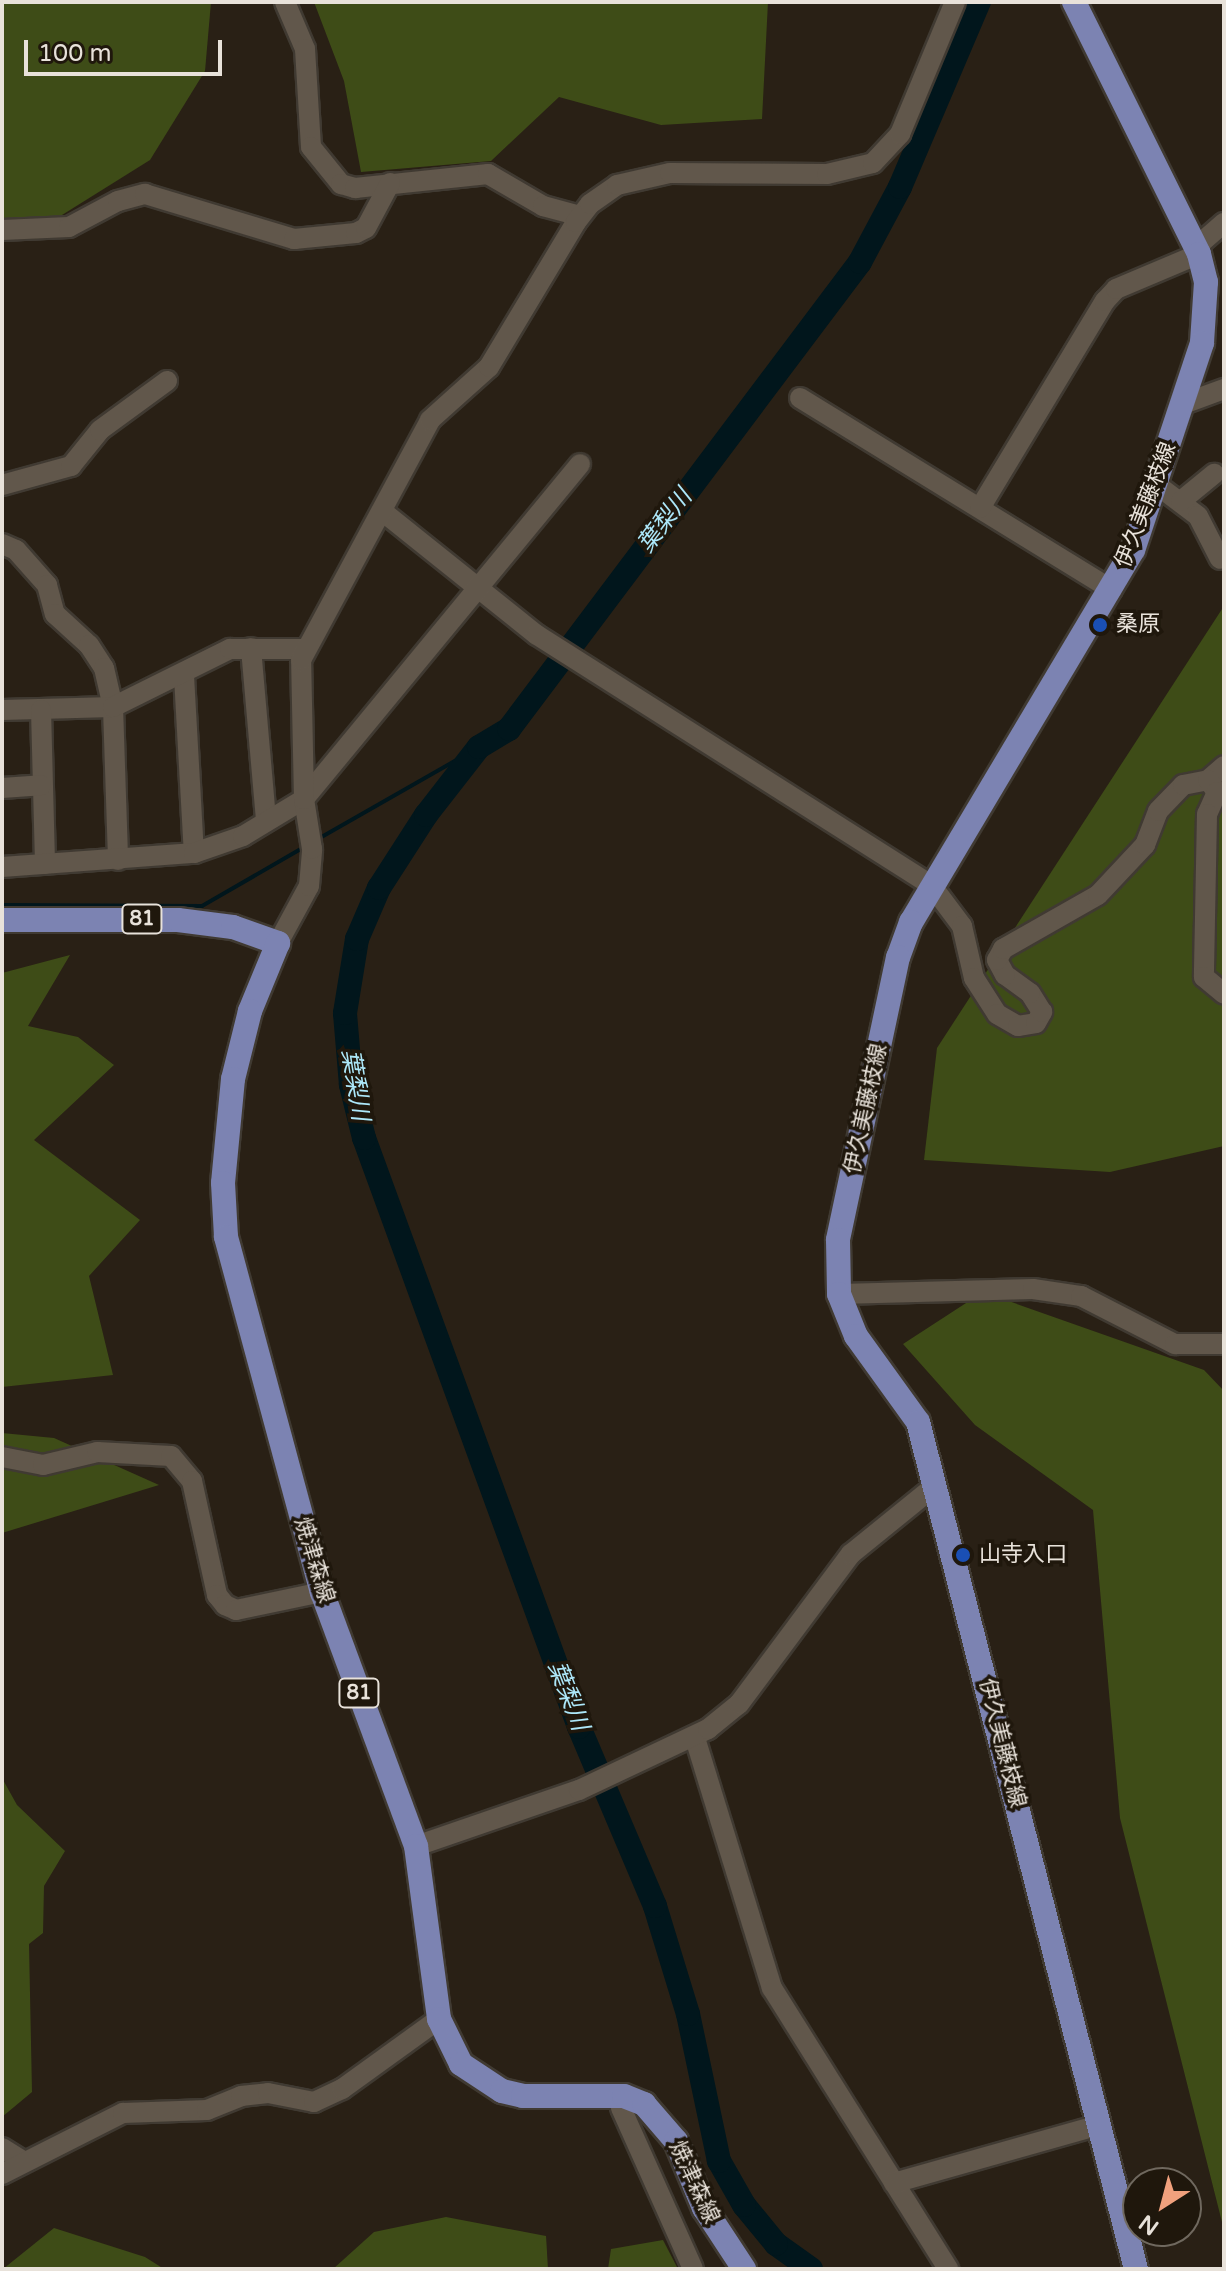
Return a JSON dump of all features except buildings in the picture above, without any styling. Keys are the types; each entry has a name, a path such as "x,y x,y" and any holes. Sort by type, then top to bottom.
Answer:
{"main road":[{"name":"伊久美藤枝線","path":"1074,2 1197,251 1206,282 1206,313 1183,404 1157,485 1112,590 932,886 898,957 838,1240 839,1294 856,1336 918,1422 1136,2269"},
{"name":"81","path":"2,920 178,920 233,927 278,943"},
{"name":"焼津森線","path":"278,943 250,1011 233,1079 223,1183 226,1237 322,1592 416,1846 439,2019 461,2064 502,2091 523,2096 624,2096 661,2117 710,2219 744,2269"}],"street":[{"path":"285,2 305,49 311,147 341,184 355,188 488,174 543,206 580,216"},
{"path":"278,943 309,886 312,842 304,799 298,690 304,649 430,420 489,367 580,216 603,193 636,177 827,174 873,163 900,134 955,2"},
{"path":"2,230 69,227 118,201 145,194 294,239 356,233 366,228 390,183"},
{"path":"980,508 1105,301 1116,289 1197,251 1224,223"},
{"path":"2,485 71,466 100,430 167,381"},
{"path":"1183,404 1224,389"},
{"path":"800,398 1112,590"},
{"path":"2,867 194,853 243,836 304,799 480,590 580,464"},
{"path":"1181,501 1214,474"},
{"path":"1157,485 1181,501 1210,533 1220,559"},
{"path":"382,511 537,635 579,664 932,886 962,926 974,978 997,1014 1018,1026 1036,1023 1042,1012 1030,993 1005,975 997,960 1003,949 1098,895 1145,845 1158,811 1183,785 1208,780 1224,766"},
{"path":"2,544 29,563 47,585 55,614 89,645 104,668 113,707 118,860"},
{"path":"251,648 266,821"},
{"path":"2,710 113,707 184,676 230,649 304,649"},
{"path":"184,676 194,853"},
{"path":"41,710 45,864"},
{"path":"1208,780 1217,792 1207,814 1204,977 1224,994"},
{"path":"2,788 41,785"},
{"path":"839,1294 1033,1289 1081,1296 1175,1344 1224,1344"},
{"path":"2,1457 43,1465 97,1452 171,1456 192,1481 217,1595 225,1605 236,1610 322,1592"},
{"path":"416,1846 579,1790 695,1738 739,1704 851,1554 936,1485"},
{"path":"695,1738 772,1988 948,2269"},
{"path":"2,2174 123,2113 207,2110 241,2096 268,2093 314,2102 342,2089 439,2019"},
{"path":"624,2096 621,2108 693,2269"},
{"path":"894,2183 1099,2125"},
{"path":"2,2148 24,2162"}],"green space":[{"path":"2,2 211,2 205,71 150,160 54,220 2,225"},
{"path":"314,2 768,2 762,119 661,125 559,97 491,161 361,172 344,81"},
{"path":"1224,606 1224,1146 1110,1172 924,1160 937,1048"},
{"path":"70,955 28,1026 78,1037 114,1065 34,1140 140,1220 89,1276 113,1375 2,1387 2,973"},
{"path":"983,1292 1204,1370 1224,1391 1224,2230 1120,1818 1093,1510 975,1425 903,1344"},
{"path":"2,1433 54,1438 159,1485 2,1533"},
{"path":"2,1778 17,1805 65,1851 44,1886 43,1933 29,1944 32,2092 2,2117"},
{"path":"446,2217 546,2236 548,2269 333,2269 374,2232"},
{"path":"54,2228 145,2257 164,2269 3,2269"},
{"path":"663,2240 678,2269 608,2269 611,2249"}],"waterway":[{"name":"葉梨川","path":"811,2269 776,2244 744,2205 719,2161 688,2014 655,1906 579,1727 364,1138 351,1085 345,1013 357,939 379,888 426,815 479,747 509,729 860,262 900,187 979,2"},
{"path":"318,839 479,747"},
{"path":"2,905 202,906 304,847"}],"place":[{"name":"桑原","path":"1100,625"},
{"name":"山寺入口","path":"963,1555"}]}
